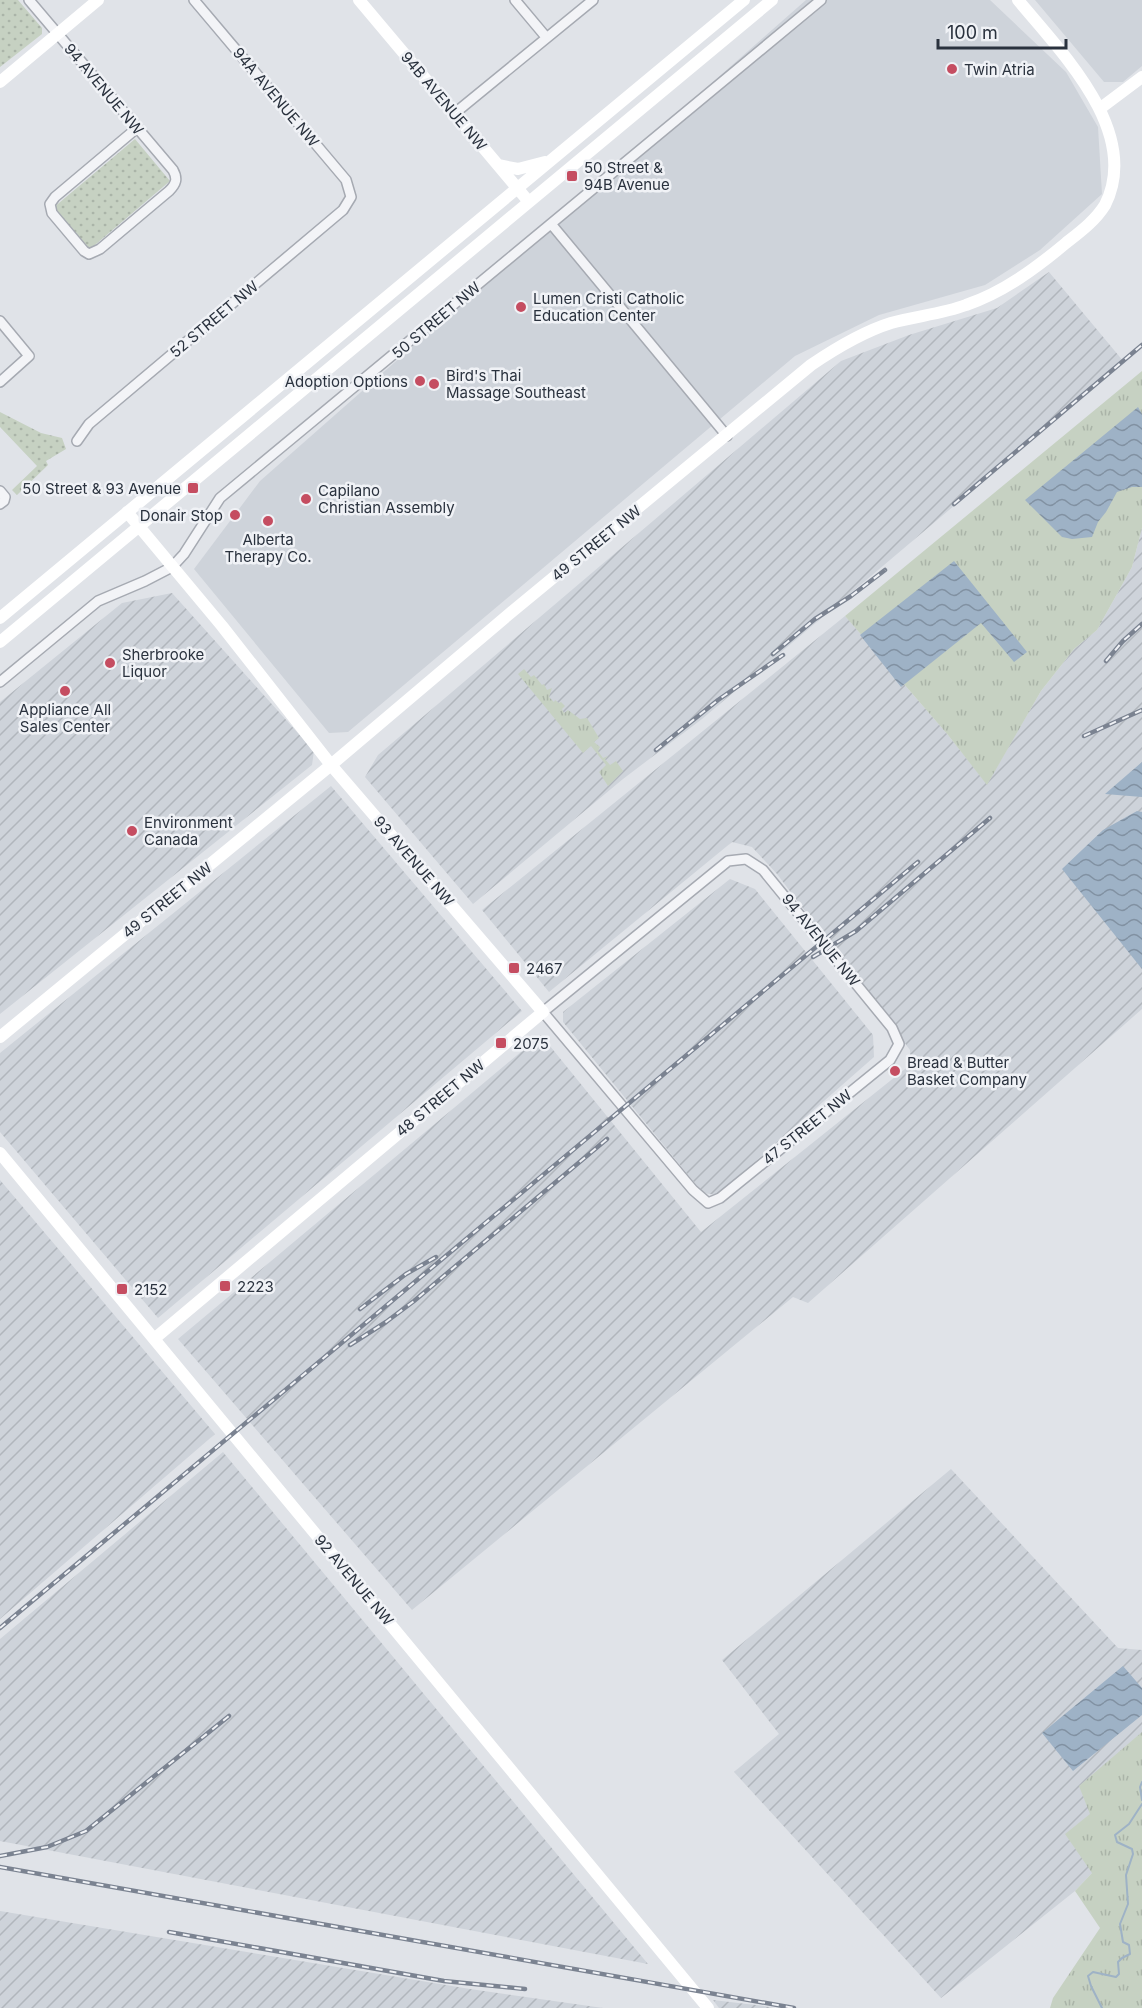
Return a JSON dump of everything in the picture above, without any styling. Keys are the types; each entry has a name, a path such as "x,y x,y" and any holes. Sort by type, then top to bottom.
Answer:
{"street":[{"name":"94 AVENUE NW","path":"29,0 173,170 176,181 169,191 100,249 92,254 84,251 52,213 50,204 55,197 137,128"},
{"path":"0,82 98,0"},
{"name":"94A AVENUE NW","path":"194,0 346,180 351,197"},
{"name":"94B AVENUE NW","path":"359,0 529,202"},
{"path":"515,0 546,37"},
{"path":"455,113 593,0"},
{"path":"700,36 736,0"},
{"path":"0,618 744,0"},
{"name":"50 STREET NW","path":"0,642 772,0"},
{"name":"50 STREET NW","path":"0,682 98,601 172,567 184,554 220,498 821,0"},
{"name":"49 STREET NW","path":"0,1037 332,765 524,601 811,365 876,328 954,309 995,293 1048,258 1101,212 1111,195 1119,166 1116,136 1102,107 1081,76 1018,0"},
{"path":"1102,107 1142,77"},
{"path":"498,165 518,170 554,158"},
{"name":"52 STREET NW","path":"76,441 89,424 343,210 351,197"},
{"path":"552,225 727,436"},
{"path":"0,321 29,356 0,382"},
{"path":"0,491 5,497 0,504"},
{"name":"93 AVENUE NW","path":"127,512 332,765 693,1190 708,1203"},
{"name":"94 AVENUE NW","path":"728,861 746,859 763,870 892,1028 899,1044"},
{"name":"48 STREET NW","path":"154,1339 543,1012 728,861"},
{"name":"47 STREET NW","path":"708,1203 720,1198 890,1060 899,1044"},
{"name":"92 AVENUE NW","path":"0,1153 708,2008"}],"shaded area":[{"path":"806,0 990,0 1066,72 1098,127 1102,194 1040,250 985,285 879,315 795,356 348,732 329,733 194,569 260,481"},
{"path":"1035,0 1142,0 1142,66 1123,82 1104,82"},
{"path":"1049,272 1124,362 702,719 623,779 473,904 365,777 378,755 841,361 909,335 997,308"},
{"path":"1142,528 1142,1009 808,1303 793,1297 412,1610 178,1339 541,1035 701,1232 910,1065 910,1050 777,874 752,847 732,842 549,992 482,910 845,616 948,735 987,784 1041,691 1074,649 1097,630 1132,567"},
{"path":"172,593 314,751 312,765 0,1014 0,702 122,603"},
{"path":"331,786 522,1011 158,1318 0,1132 0,1053"},
{"path":"730,879 755,889 873,1035 874,1057 717,1195 703,1193 563,1022 563,1012"},
{"path":"0,1180 215,1434 0,1619"},
{"path":"223,1452 648,1964 0,1841 0,1639"},
{"path":"951,1469 1118,1648 1142,1650 1142,1735 1090,1814 1092,1873 1075,1891 941,1998 734,1772 779,1734 722,1660"},
{"path":"0,1911 470,1989 603,2008 0,2008"},
{"path":"713,2000 764,2006 773,2008 719,2008"}],"green space":[{"path":"0,0 18,0 42,28 42,34 0,67"},
{"path":"135,139 170,181 89,250 53,208"},
{"path":"1142,371 1142,528 1132,567 1097,630 1074,649 1041,691 987,785 948,735 845,616"},
{"path":"0,412 41,433 62,438 66,449 46,461 48,465 17,495 12,490 37,466 0,427"},
{"path":"524,669 531,677 534,675 542,685 544,684 547,690 552,688 549,697 554,702 555,700 561,702 565,706 562,709 564,713 568,710 580,719 587,718 599,738 594,742 600,747 598,751 603,758 608,756 605,759 610,765 616,761 623,771 608,786 599,772 606,765 591,746 583,753 518,674"},
{"path":"1142,1732 1142,2008 1050,2008 1053,1998 1100,1928 1075,1891 1092,1873 1065,1834 1090,1814 1079,1786"}],"water":[{"path":"1138,407 1142,414 1142,487 1132,487 1117,492 1098,522 1092,537 1072,539 1062,537 1025,500"},
{"path":"954,561 1027,652 1014,662 981,623 901,687 860,635"},
{"path":"1142,762 1142,797 1105,794"},
{"path":"1137,811 1142,812 1142,969 1062,869 1103,830"},
{"path":"1123,1666 1142,1688 1142,1715 1073,1771 1042,1733"}],"waterway":[{"path":"1142,1782 1140,1787 1142,1800"},
{"path":"1102,2008 1088,1976 1093,1972 1116,1977 1119,1974 1118,1962 1130,1954 1129,1945 1123,1942 1120,1924 1128,1904 1126,1875 1133,1854 1132,1849 1117,1842 1115,1835 1129,1824 1142,1804"}],"railway":[{"path":"954,504 1142,345"},
{"path":"773,654 815,619 851,596 885,570"},
{"path":"1106,661 1142,624"},
{"path":"656,750 718,700 783,655"},
{"path":"1084,736 1142,710"},
{"path":"813,957 856,931 990,818"},
{"path":"0,1628 918,862"},
{"path":"350,1345 414,1301 607,1139"},
{"path":"360,1309 406,1274 436,1257"},
{"path":"0,1856 47,1847 86,1831 229,1716"},
{"path":"0,1867 794,2008"},
{"path":"169,1932 444,1981 525,1989"}],"place":[{"name":"Twin Atria","path":"952,69"},
{"name":"50 Street & 94B Avenue","path":"572,176"},
{"name":"Lumen Cristi Catholic Education Center","path":"521,307"},
{"name":"Adoption Options","path":"420,381"},
{"name":"Bird's Thai Massage Southeast","path":"434,384"},
{"name":"50 Street & 93 Avenue","path":"193,488"},
{"name":"Capilano Christian Assembly","path":"306,499"},
{"name":"Donair Stop","path":"235,515"},
{"name":"Alberta Therapy Co.","path":"268,521"},
{"name":"Sherbrooke Liquor","path":"110,663"},
{"name":"Appliance All Sales Center","path":"65,691"},
{"name":"Environment Canada","path":"132,831"},
{"name":"2467","path":"514,968"},
{"name":"2075","path":"501,1043"},
{"name":"Bread & Butter Basket Company","path":"895,1071"},
{"name":"2223","path":"225,1286"},
{"name":"2152","path":"122,1289"}]}
